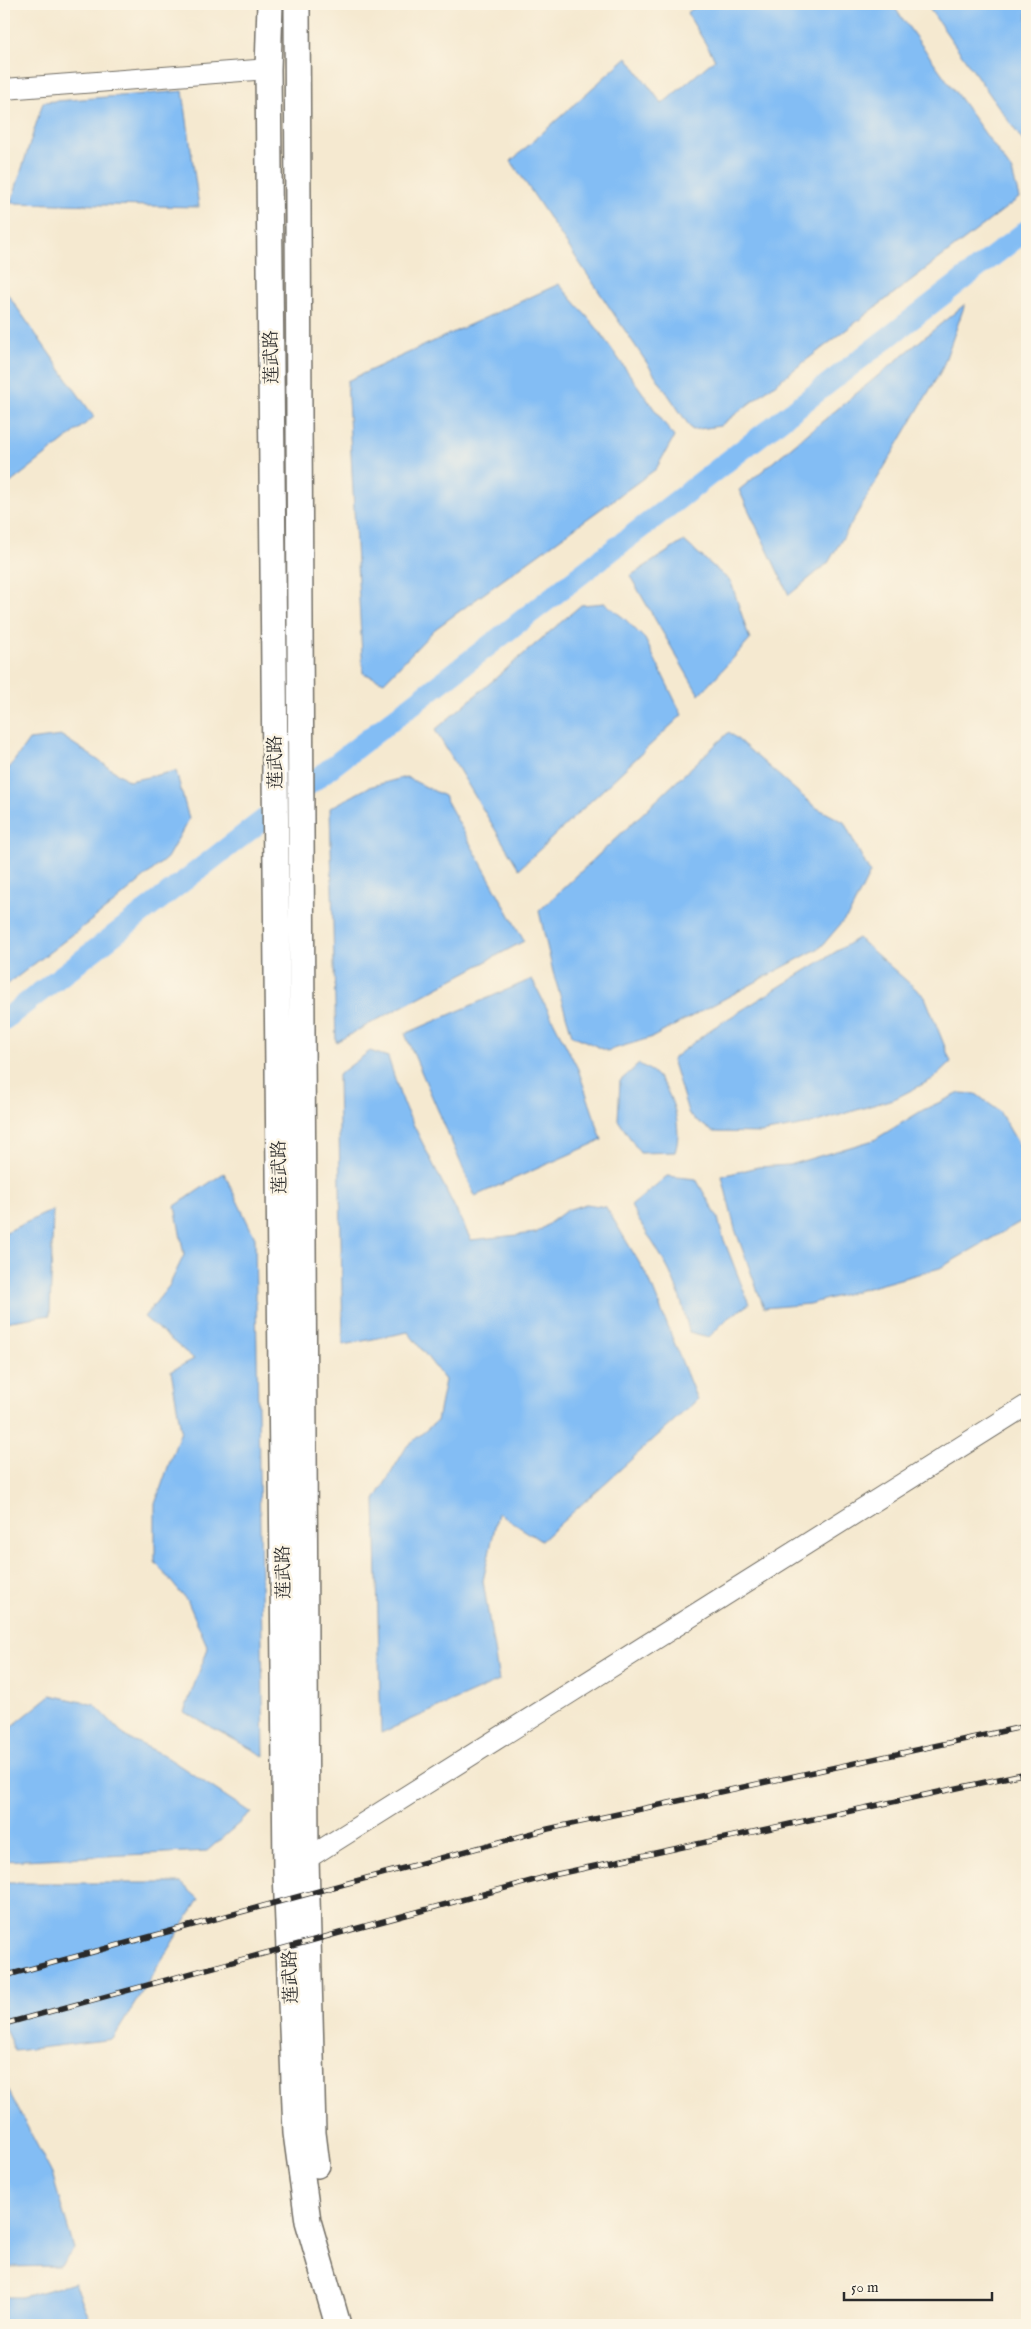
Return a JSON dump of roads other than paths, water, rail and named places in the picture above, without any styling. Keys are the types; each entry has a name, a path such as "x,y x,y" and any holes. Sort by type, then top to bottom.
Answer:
{"main road":[{"name":"莲武路","path":"270,4 268,69 296,1865 313,2133 324,2218 354,2325"},
{"name":"莲武路","path":"297,4 296,2133 308,2221 338,2325"}],"street":[{"path":"4,89 268,69"},
{"path":"296,1865 1027,1405"}],"water":[{"path":"699,4 892,4 1012,171 1019,198 720,426 692,430 511,161 627,57 662,104 715,59 687,13"},
{"path":"926,4 1027,4 1027,147"},
{"path":"183,91 199,207 11,203 43,102"},
{"path":"559,284 596,327 674,437 656,469 435,629 384,682 363,673 347,381"},
{"path":"4,289 94,417 4,488"},
{"path":"965,304 942,369 828,563 789,595 739,490"},
{"path":"684,541 731,582 750,640 699,695 630,576"},
{"path":"605,603 645,639 682,715 519,869 435,730 581,605"},
{"path":"729,732 815,807 844,822 870,873 850,913 821,947 653,1037 607,1051 572,1035 553,972 539,911"},
{"path":"62,736 129,781 176,771 189,819 167,858 114,903 4,987 4,775 29,740"},
{"path":"406,777 444,796 524,941 336,1042 330,808 369,787"},
{"path":"858,938 925,997 951,1062 933,1079 896,1098 811,1124 761,1133 713,1132 689,1115 672,1059 713,1028"},
{"path":"532,979 578,1069 602,1140 475,1196 405,1034"},
{"path":"370,1051 388,1057 403,1104 471,1240 536,1233 567,1210 586,1204 606,1207 649,1279 697,1400 541,1541 498,1513 483,1581 499,1681 381,1733 375,1500 407,1446 437,1421 445,1380 408,1332 343,1345 338,1075"},
{"path":"639,1064 656,1075 672,1101 678,1132 675,1152 640,1153 618,1120 620,1081"},
{"path":"960,1093 976,1094 999,1111 1022,1150 1027,1168 1027,1218 940,1268 809,1304 764,1308 735,1229 722,1176 758,1167 789,1165 874,1140 923,1110"},
{"path":"224,1173 255,1238 264,1756 184,1712 208,1648 188,1602 155,1562 155,1504 181,1430 171,1371 194,1359 144,1317 169,1286 184,1255 175,1206"},
{"path":"667,1176 696,1179 718,1218 722,1235 749,1304 728,1318 709,1337 689,1332 673,1279 631,1206"},
{"path":"53,1210 50,1315 4,1322 4,1233"},
{"path":"51,1695 95,1705 126,1737 162,1754 251,1813 207,1851 4,1861 4,1733"},
{"path":"4,1883 181,1883 199,1899 113,2039 15,2051 4,2027"},
{"path":"4,2082 52,2174 74,2249 60,2266 4,2267"},
{"path":"75,2283 92,2325 4,2325 4,2297 22,2297"}],"waterway":[{"path":"4,1020 1027,230"}],"railway":[{"path":"4,1976 548,1829 1027,1726"},
{"path":"4,2024 553,1875 1027,1773"}]}
